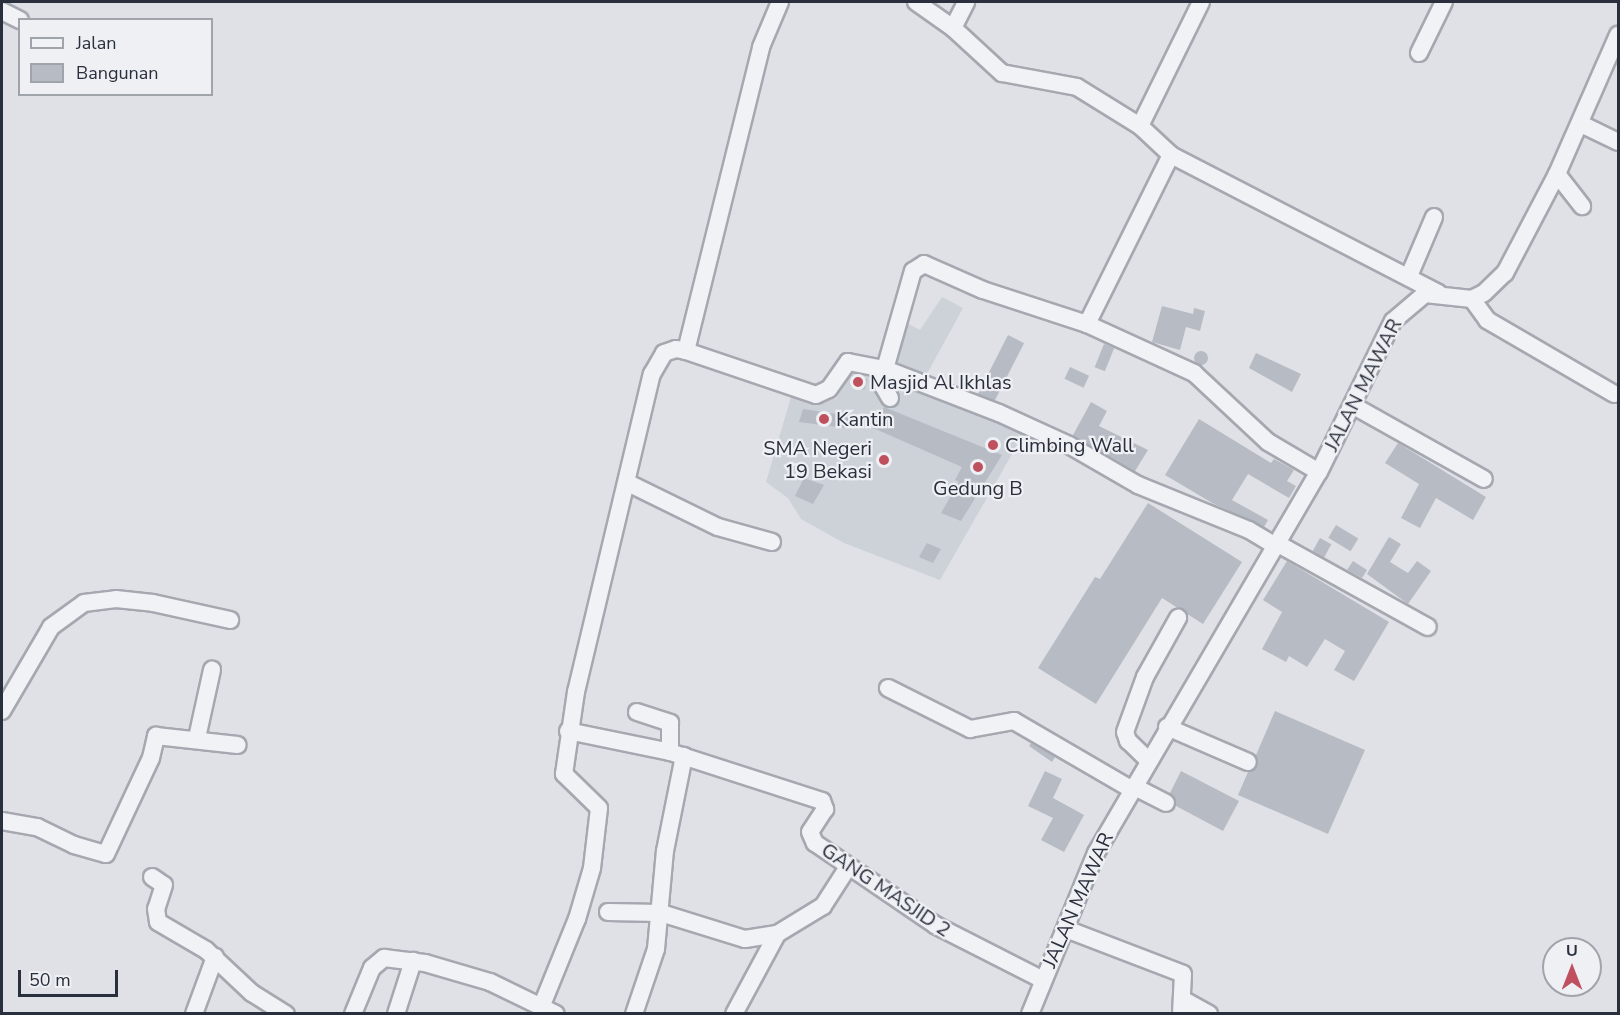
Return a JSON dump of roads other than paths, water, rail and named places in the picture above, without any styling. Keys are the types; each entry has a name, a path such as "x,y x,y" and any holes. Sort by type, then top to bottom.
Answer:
{"street":[{"path":"686,351 761,47 780,2"},
{"path":"916,2 952,28 1002,73 1077,87 1140,126 1171,155 1438,293 1472,299 1484,293 1504,273 1581,124 1618,35"},
{"path":"952,28 966,2"},
{"path":"1140,126 1201,2"},
{"path":"1419,53 1443,2"},
{"path":"2,11 18,19"},
{"path":"1581,124 1618,142"},
{"path":"1086,324 1171,155"},
{"path":"1557,174 1582,206"},
{"path":"1409,276 1434,217"},
{"path":"890,398 883,386 885,369 913,271 920,264 983,290 1086,324 1194,373 1268,442 1319,472"},
{"name":"JALAN MAWAR","path":"1030,1014 1096,853 1167,728 1319,472 1393,321 1416,298 1438,293"},
{"path":"1472,299 1487,320 1614,394"},
{"path":"353,1014 377,961 413,961 490,982 549,1010 592,868 599,808 564,774 568,731 656,361 676,349 816,395 829,389 848,362 885,369 961,405 1069,446 1155,493 1250,530 1428,627"},
{"path":"1352,405 1484,479"},
{"path":"628,483 718,527 772,542"},
{"path":"2,711 51,627 84,603 145,602 230,620"},
{"path":"1149,760 1128,741 1127,720 1145,677 1178,618"},
{"path":"197,738 212,670"},
{"path":"888,688 970,729 1005,721 1021,724 1132,788 1166,803"},
{"path":"634,1014 656,950 677,754 670,723 637,712"},
{"path":"1167,728 1248,762"},
{"name":"GANG MASJID 2","path":"568,731 677,754 822,801 825,809 810,832 810,838 848,867 974,948 1043,980"},
{"path":"2,821 37,827 74,845 106,854 151,758 156,736 197,738 238,745"},
{"path":"608,912 661,913 745,939 777,934 823,906 848,867"},
{"path":"152,877 164,885 156,914 158,922 215,957 252,993 286,1014"},
{"path":"1066,929 1181,972 1186,979 1181,1006 1209,1014"},
{"path":"734,1014 777,934"},
{"path":"194,1014 215,957"},
{"path":"396,1014 413,961"}],"place":[{"name":"Masjid Al Ikhlas","path":"858,382"},
{"name":"Kantin","path":"824,419"},
{"name":"Climbing Wall","path":"993,445"},
{"name":"SMA Negeri 19 Bekasi","path":"884,460"},
{"name":"Gedung B","path":"978,467"}]}
